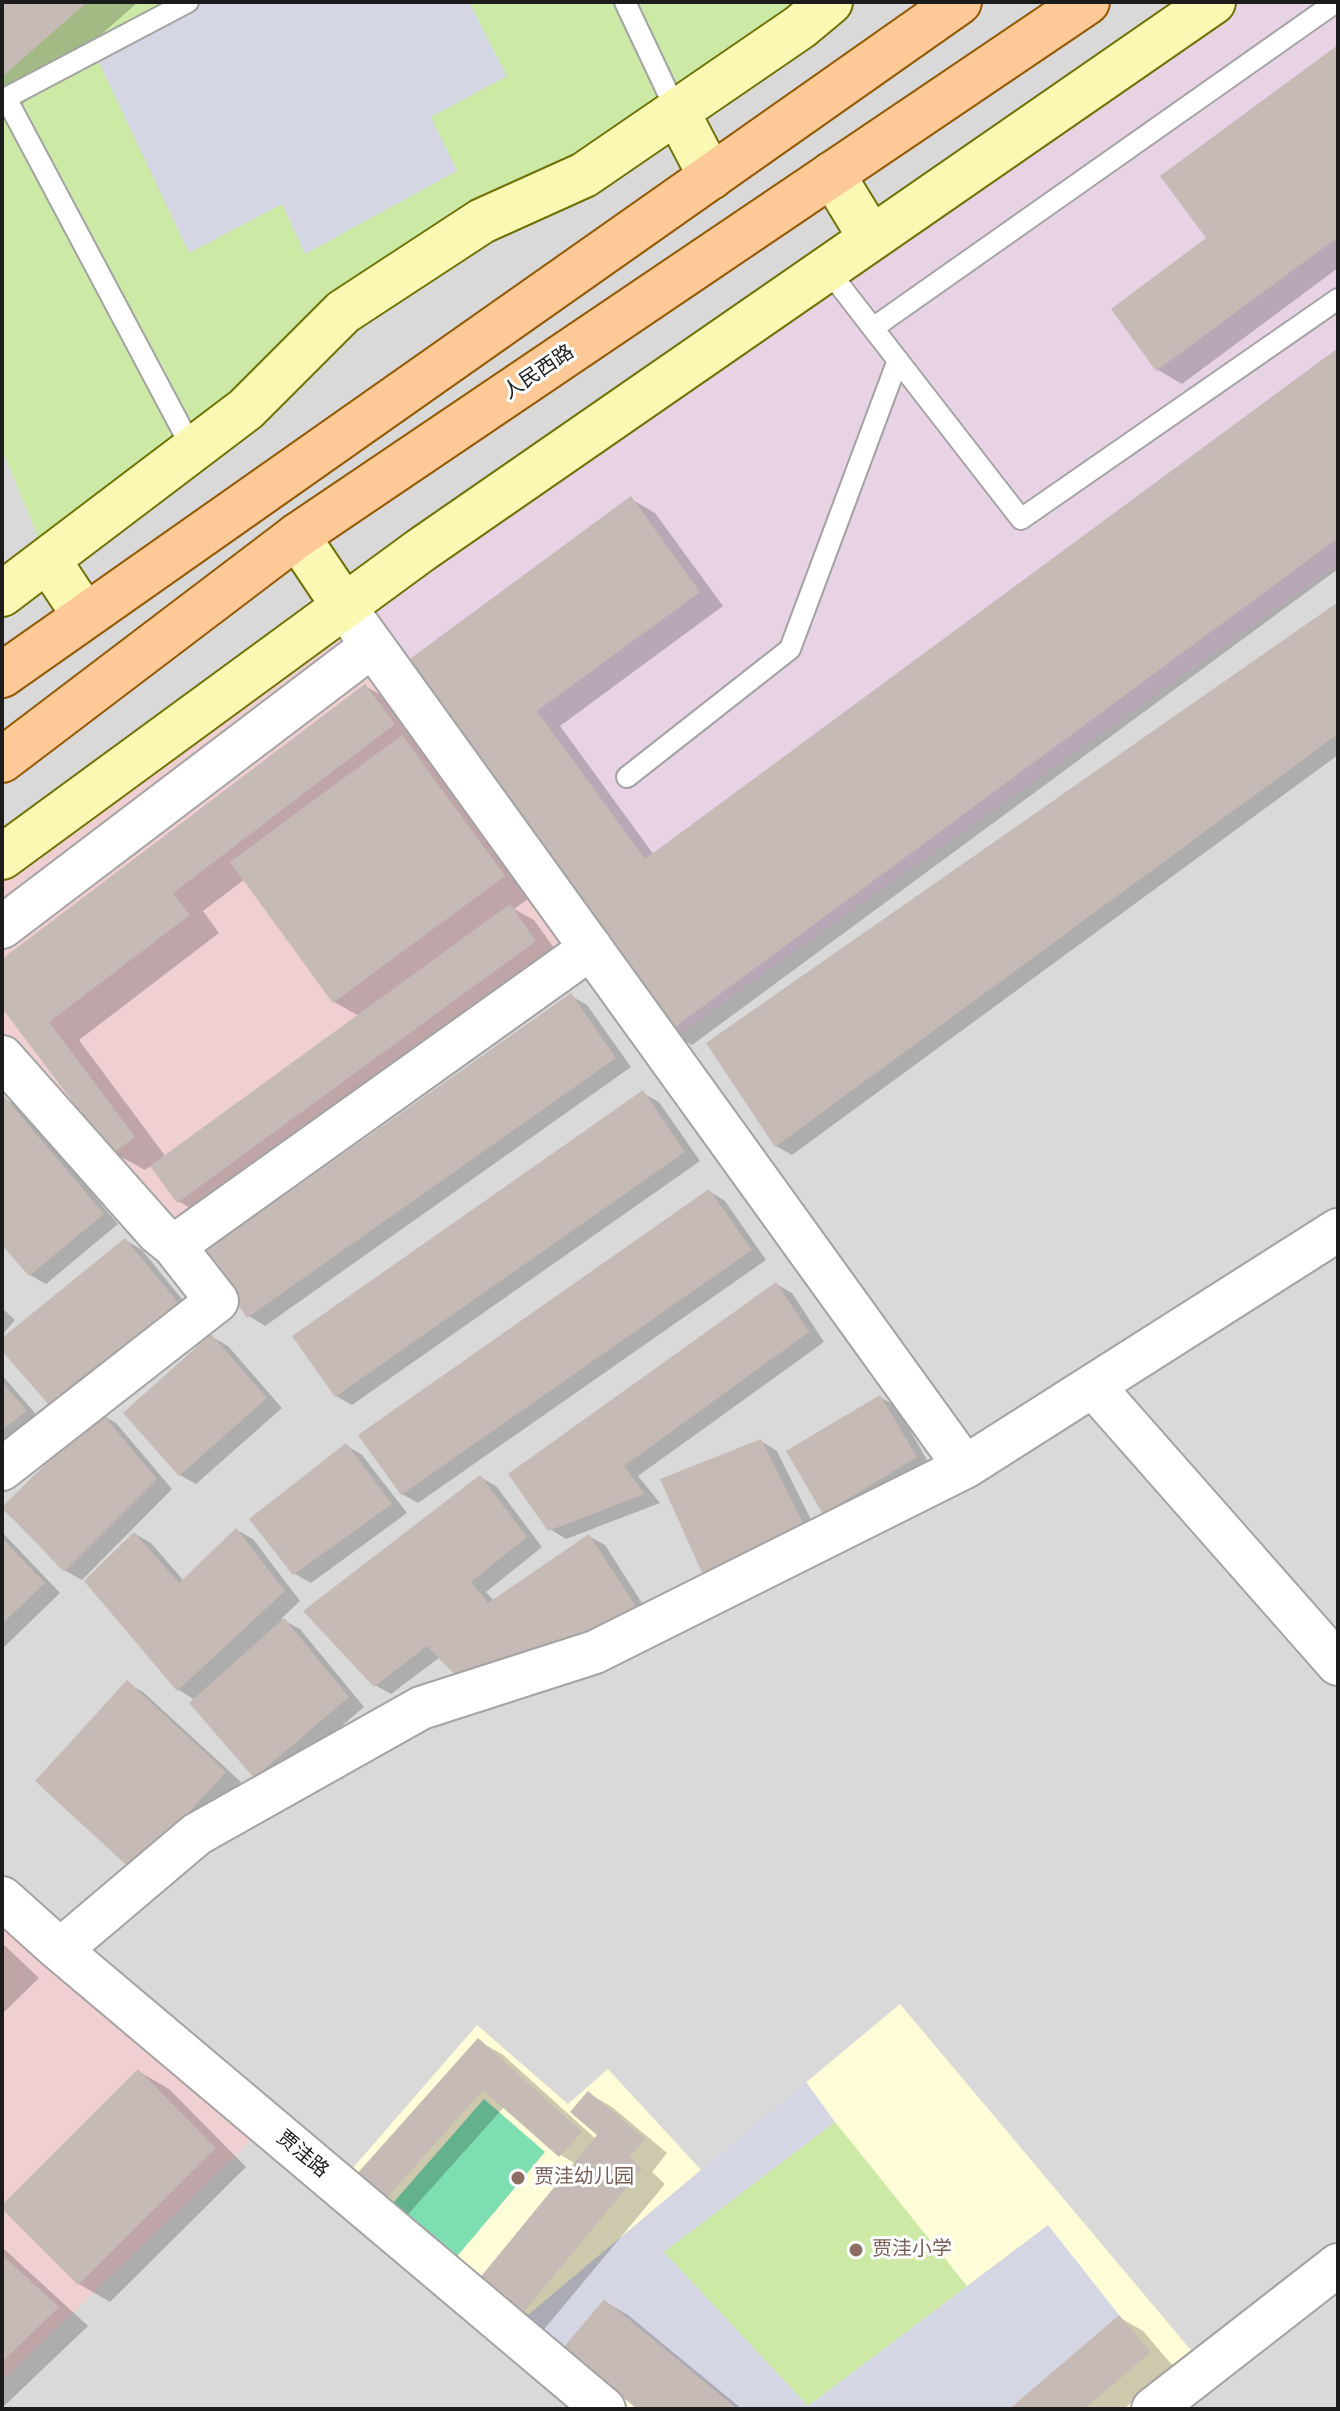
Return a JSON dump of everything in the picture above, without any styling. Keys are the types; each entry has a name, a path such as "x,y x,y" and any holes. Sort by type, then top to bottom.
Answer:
{"main road":[{"path":"2,675 959,2"},
{"name":"人民西路","path":"2,760 297,536 1087,2"}],"street":[{"path":"2,594 246,409 343,312 482,221 584,175 800,27 830,2"},
{"path":"2,857 344,606 1213,2"},
{"path":"677,112 711,177"},
{"path":"832,174 871,238"},
{"path":"297,536 372,646 965,1467"},
{"path":"48,560 85,616"},
{"path":"2,927 372,646"},
{"path":"174,1246 591,948"},
{"path":"2,1057 158,1233 174,1246 217,1301 2,1469"},
{"path":"60,1950 197,1834 421,1708 595,1652 965,1467 1338,1230"},
{"path":"1093,1386 1338,1664"},
{"name":"贾洼路","path":"2,1898 604,2409"},
{"path":"1153,2409 1338,2265"}],"lane":[{"path":"188,2 6,98 193,450"},
{"path":"625,2 677,112"},
{"path":"873,328 1336,2"},
{"path":"827,269 1021,519 1338,299"},
{"path":"627,777 790,649 898,360"}],"shaded area":[{"path":"2,2 1338,2 1338,2409 2,2409"},
{"path":"188,2 469,2 507,76 431,117 457,171 305,254 282,204 189,253 94,52"},
{"path":"1213,2 1338,2 1338,565 662,1046 344,606"},
{"path":"344,606 583,937 158,1233 2,1057 2,857"},
{"path":"2,1898 267,2125 2,2381"},
{"name":"贾洼小学","path":"900,2004 1205,2367 1153,2409 604,2409 338,2185 477,2025 568,2104 608,2069 701,2170"},
{"path":"806,2082 835,2122 664,2252 808,2406 1048,2225 1119,2315 1009,2409 737,2409 604,2299 563,2348 510,2330"}],"green space":[{"path":"2,2 830,2 482,221 48,560 2,450"},
{"path":"484,2099 545,2152 443,2273 379,2219"},
{"path":"835,2122 967,2286 808,2406 663,2252"}],"building":[{"path":"2,2 87,2 2,77"},
{"path":"1338,45 1338,237 1156,371 1111,309 1206,238 1160,176"},
{"path":"1338,348 1338,538 667,1033 399,667 631,496 700,592 537,711 645,859"},
{"path":"1338,602 1338,734 775,1147 706,1043"},
{"path":"365,684 395,724 173,893 190,915 49,1022 135,1137 112,1154 2,1008 2,959"},
{"path":"402,735 505,876 333,1003 230,862"},
{"path":"510,904 536,941 177,1203 150,1166"},
{"path":"571,993 616,1058 247,1318 203,1253"},
{"path":"643,1090 685,1152 335,1397 292,1336"},
{"path":"4,1096 104,1214 29,1276 2,1245"},
{"path":"709,1189 752,1250 401,1495 358,1435"},
{"path":"125,1238 179,1304 48,1404 2,1351 2,1338"},
{"path":"776,1282 809,1332 624,1466 645,1494 548,1531 508,1474"},
{"path":"211,1334 267,1398 179,1476 123,1413"},
{"path":"2,1382 27,1411 2,1430"},
{"path":"880,1395 917,1457 823,1514 786,1451"},
{"path":"100,1411 157,1479 64,1572 2,1507"},
{"path":"761,1439 806,1529 703,1575 660,1479"},
{"path":"346,1443 392,1504 293,1575 249,1519"},
{"path":"480,1475 527,1537 471,1582 488,1603 589,1534 642,1616 461,1681 427,1646 374,1687 303,1611"},
{"path":"236,1528 285,1591 177,1691 84,1581 134,1532 179,1583"},
{"path":"2,1538 45,1583 2,1624"},
{"path":"284,1618 349,1697 254,1778 189,1703"},
{"path":"127,1680 226,1772 134,1872 35,1781"},
{"path":"478,2038 582,2132 559,2157 483,2090 376,2210 348,2184"},
{"path":"138,2069 216,2148 78,2285 2,2209 2,2205"},
{"path":"588,2091 645,2139 629,2157 642,2169 516,2321 474,2285 597,2135 570,2112"},
{"path":"2,2255 59,2307 2,2362"},
{"path":"604,2299 737,2409 637,2409 563,2348"},
{"path":"1119,2315 1151,2352 1084,2409 1009,2409"}],"place":[{"name":"贾洼幼儿园","path":"518,2178"},
{"name":"贾洼小学","path":"856,2250"}]}
